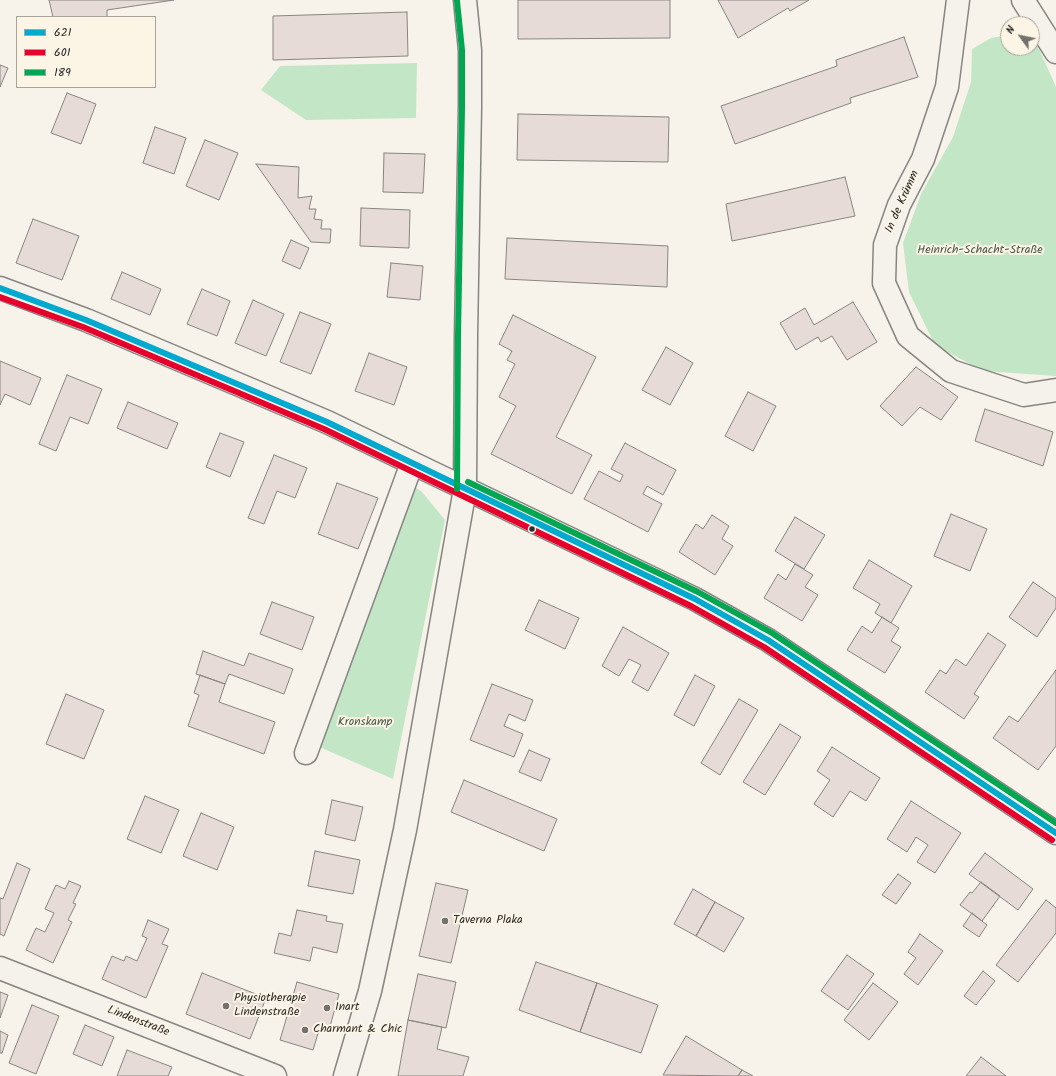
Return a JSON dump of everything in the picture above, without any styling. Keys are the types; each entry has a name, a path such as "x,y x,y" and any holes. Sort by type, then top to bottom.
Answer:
{"street":[{"path":"346,1076 370,991 405,830 465,489 470,50 465,0"},
{"name":"In de Krümm","path":"958,0 947,87 923,159 899,205 885,245 884,283 908,336 951,371 1024,395 1056,390"},
{"path":"1023,0 1055,48"},
{"path":"0,288 158,349 327,422 695,600 768,640 1056,833"},
{"path":"306,753 412,463"},
{"name":"Lindenstraße","path":"0,968 275,1076"}],"green space":[{"name":"Heinrich-Schacht-Straße","path":"1000,36 1000,56 1040,56 1040,51 1056,87 1056,376 983,371 935,345 909,292 903,243 921,194 953,137 971,82 972,49 991,38"},
{"path":"417,63 416,118 306,120 261,90 280,66"},
{"name":"Kronskamp","path":"409,483 422,492 445,520 393,779 317,746"}],"building":[{"path":"49,0 174,0 107,10 107,16 53,16"},
{"path":"518,0 670,0 670,38 518,39"},
{"path":"718,0 809,0 790,11 788,8 738,38"},
{"path":"407,12 408,56 273,60 273,16"},
{"path":"904,37 918,77 850,98 851,103 735,144 721,106 837,66 836,60"},
{"path":"0,65 8,68 0,87"},
{"path":"67,93 96,104 81,144 51,133"},
{"path":"518,114 669,117 668,162 517,160"},
{"path":"155,127 186,138 174,174 143,163"},
{"path":"205,140 238,153 219,200 186,186"},
{"path":"384,153 425,154 423,193 383,192"},
{"path":"256,164 299,167 298,198 312,196 309,209 316,209 314,219 322,220 321,229 331,229 330,243 311,242"},
{"path":"845,177 855,216 732,241 726,204"},
{"path":"361,208 410,210 409,248 360,246"},
{"path":"33,219 79,236 62,280 16,263"},
{"path":"507,238 668,246 667,287 505,279"},
{"path":"291,240 309,248 300,269 282,261"},
{"path":"391,263 423,266 420,300 387,297"},
{"path":"122,272 161,289 150,315 111,299"},
{"path":"202,289 230,301 217,336 187,324"},
{"path":"253,300 284,314 266,356 235,343"},
{"path":"853,302 877,342 847,360 832,336 821,342 818,337 796,350 780,323 805,308 814,325"},
{"path":"300,312 331,324 311,374 280,362"},
{"path":"513,315 596,357 556,437 592,455 572,494 491,454 516,406 499,397 515,364 507,360 512,351 499,344"},
{"path":"666,347 693,363 670,405 642,390"},
{"path":"369,353 407,367 394,405 355,391"},
{"path":"0,361 41,378 30,405 5,394 0,405"},
{"path":"916,367 958,397 941,420 920,407 902,426 880,406"},
{"path":"67,375 102,389 88,424 70,417 56,451 39,444"},
{"path":"748,392 776,406 753,451 725,436"},
{"path":"128,402 178,423 167,449 117,428"},
{"path":"985,409 1053,432 1043,466 975,441"},
{"path":"220,433 244,442 230,477 206,467"},
{"path":"625,443 676,470 663,495 647,486 643,494 662,504 648,532 584,499 599,471 620,482 623,475 611,469"},
{"path":"274,455 307,468 295,498 277,491 264,524 248,518"},
{"path":"337,483 378,498 358,549 318,534"},
{"path":"951,514 987,529 970,571 934,556"},
{"path":"712,515 729,526 722,539 733,546 715,575 679,552 696,524 703,529"},
{"path":"795,517 825,535 804,569 775,551"},
{"path":"869,560 912,586 891,623 875,613 880,604 853,588"},
{"path":"795,564 813,575 805,587 818,595 802,621 764,598 778,574 786,580"},
{"path":"1033,582 1056,598 1056,608 1037,637 1009,617"},
{"path":"539,600 579,618 565,649 525,630"},
{"path":"272,602 314,617 302,650 260,634"},
{"path":"882,617 899,628 891,641 901,647 885,673 847,650 862,626 872,633"},
{"path":"623,627 669,653 648,691 632,682 641,665 629,659 619,676 602,666"},
{"path":"988,633 1006,645 974,694 979,697 964,719 925,692 940,670 946,674 956,659 966,666"},
{"path":"203,651 244,666 249,653 293,669 284,694 229,674 225,684 196,674"},
{"path":"1056,670 1056,746 1038,770 993,738 1009,716 1018,722"},
{"path":"200,675 225,684 219,702 275,722 264,754 188,726 199,695 194,693"},
{"path":"695,675 715,686 694,726 674,715"},
{"path":"492,684 533,700 525,721 509,714 504,726 523,734 514,757 470,740"},
{"path":"66,694 104,710 84,759 46,744"},
{"path":"739,699 758,710 720,775 701,763"},
{"path":"780,724 801,737 765,795 743,782"},
{"path":"832,747 880,778 866,801 850,791 833,817 814,804 830,780 817,771"},
{"path":"529,750 550,759 541,781 519,772"},
{"path":"464,780 557,819 544,851 451,812"},
{"path":"145,796 179,810 161,853 127,839"},
{"path":"332,800 363,807 355,841 325,834"},
{"path":"911,801 961,833 935,873 917,862 928,845 916,837 907,852 887,839"},
{"path":"201,813 234,827 217,870 183,856"},
{"path":"315,851 360,860 353,894 308,886"},
{"path":"985,853 1033,889 1018,910 969,874"},
{"path":"17,863 30,869 4,936 0,934 0,898 3,899"},
{"path":"898,874 911,883 896,904 882,895"},
{"path":"69,881 81,886 73,903 76,904 68,920 72,922 53,963 26,950 36,928 45,932 54,913 45,909 56,885 65,889"},
{"path":"981,882 1000,896 982,921 960,905 970,892 972,893"},
{"path":"436,883 468,890 451,963 419,956"},
{"path":"693,889 715,902 696,936 674,924"},
{"path":"1046,900 1056,908 1056,933 1018,982 996,965"},
{"path":"715,902 744,918 724,952 696,936"},
{"path":"297,910 327,916 326,921 343,924 337,953 313,947 310,961 274,953 279,933 291,936"},
{"path":"972,913 987,925 979,937 963,926"},
{"path":"148,920 169,929 162,944 168,946 146,998 102,979 112,956 124,961 126,956 137,961 147,938 142,936"},
{"path":"920,934 943,951 918,985 904,974 916,958 908,952"},
{"path":"847,955 874,974 848,1010 821,991"},
{"path":"536,962 597,983 580,1032 519,1010"},
{"path":"983,971 995,981 976,1005 964,996"},
{"name":"Physiotherapie Lindenstraße","path":"202,973 266,998 250,1039 186,1014"},
{"path":"418,974 456,982 446,1028 408,1020"},
{"path":"297,982 339,994 329,1030 320,1027 313,1050 280,1040"},
{"path":"597,983 658,1005 641,1053 580,1032"},
{"path":"873,983 898,1002 869,1040 844,1020"},
{"path":"0,992 8,995 0,1018"},
{"path":"32,1005 59,1016 36,1074 9,1063"},
{"path":"408,1020 442,1027 437,1049 469,1057 463,1076 398,1076"},
{"path":"85,1025 114,1037 102,1066 73,1054"},
{"path":"0,1031 8,1035 2,1053 0,1053"},
{"path":"686,1036 742,1070 738,1076 663,1075"},
{"path":"127,1050 172,1067 168,1076 117,1076"},
{"path":"981,1057 1006,1076 966,1076"},
{"path":"742,1070 753,1076 738,1076"}],"transit line":[{"name":"189","path":"457,1 462,50 462,107 457,489"},
{"name":"621","path":"0,288 86,320 327,422 695,599 768,640 1056,833"},
{"name":"601","path":"0,297 83,327 324,429 691,606 764,647 1052,840"},
{"name":"189","path":"468,482 698,592 772,633 1056,823"}],"place":[{"name":"Taverna Plaka","path":"445,921"},
{"name":"Physiotherapie Lindenstraße","path":"226,1006"},
{"name":"Inart","path":"327,1008"},
{"name":"Charmant & Chic","path":"305,1030"}]}
